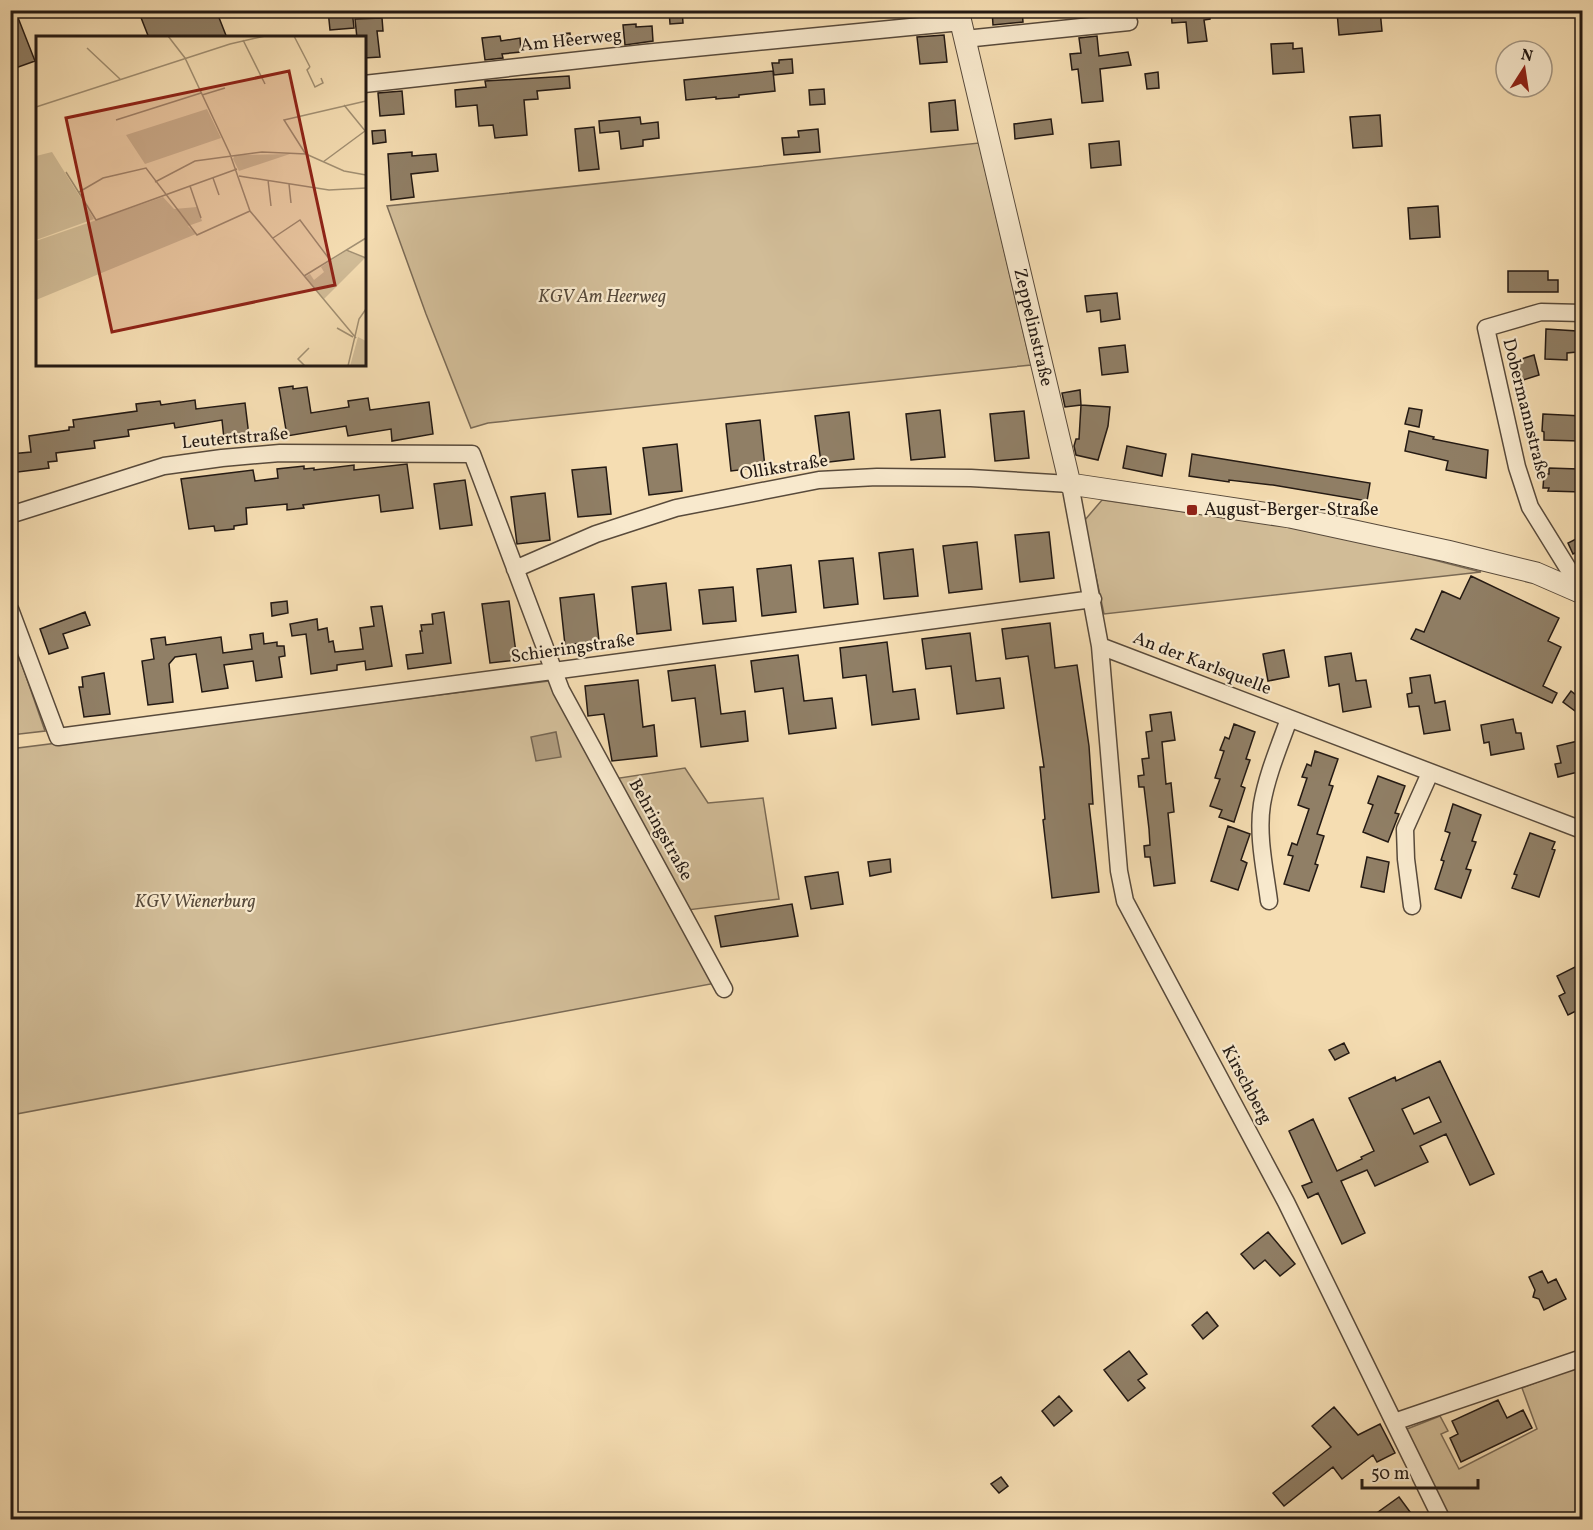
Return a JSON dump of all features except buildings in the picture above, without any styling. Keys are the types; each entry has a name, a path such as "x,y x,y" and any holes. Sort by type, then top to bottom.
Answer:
{"street":[{"name":"Am Heerweg","path":"366,84 644,53 961,24 1129,22"},
{"name":"Zeppelinstraße","path":"961,24 1070,484 1100,646"},
{"name":"Dobermannstraße","path":"1582,313 1541,312 1486,328 1517,467 1530,507 1582,592"},
{"name":"Leutertstraße","path":"10,515 164,466 222,458 280,453 472,454 515,569"},
{"name":"Ollikstraße","path":"515,569 597,534 676,508 819,480 877,477 971,478 1070,484"},
{"path":"1070,484 1290,517 1536,573 1582,592"},
{"path":"515,569 554,671"},
{"name":"Schieringstraße","path":"10,609 58,737 1093,599"},
{"name":"An der Karlsquelle","path":"1100,646 1582,830"},
{"name":"Kirschberg","path":"1100,646 1119,871 1125,901 1286,1202 1442,1520"},
{"name":"Behringstraße","path":"554,671 561,690 724,989"},
{"path":"1269,901 1262,835 1262,804 1289,719"},
{"path":"1412,906 1405,829 1430,773"},
{"path":"1394,1422 1582,1358"}],"green space":[{"name":"KGV Am Heerweg","path":"979,143 1031,365 488,423 471,428 387,206"},
{"path":"1102,500 1325,532 1481,572 1104,614 1084,521"},
{"path":"11,633 45,731 11,735"},
{"name":"KGV Wienerburg","path":"549,681 607,780 685,768 708,803 763,798 779,899 678,911 716,983 11,1115 10,749"},
{"path":"1582,1365 1582,1519 1449,1519 1402,1431 1440,1416 1448,1431 1441,1434 1459,1469 1537,1429 1522,1388"}],"shaded area":[{"path":"556,732 561,757 536,761 531,737"}],"place":[{"name":"August-Berger-Straße","path":"1192,510"}]}
